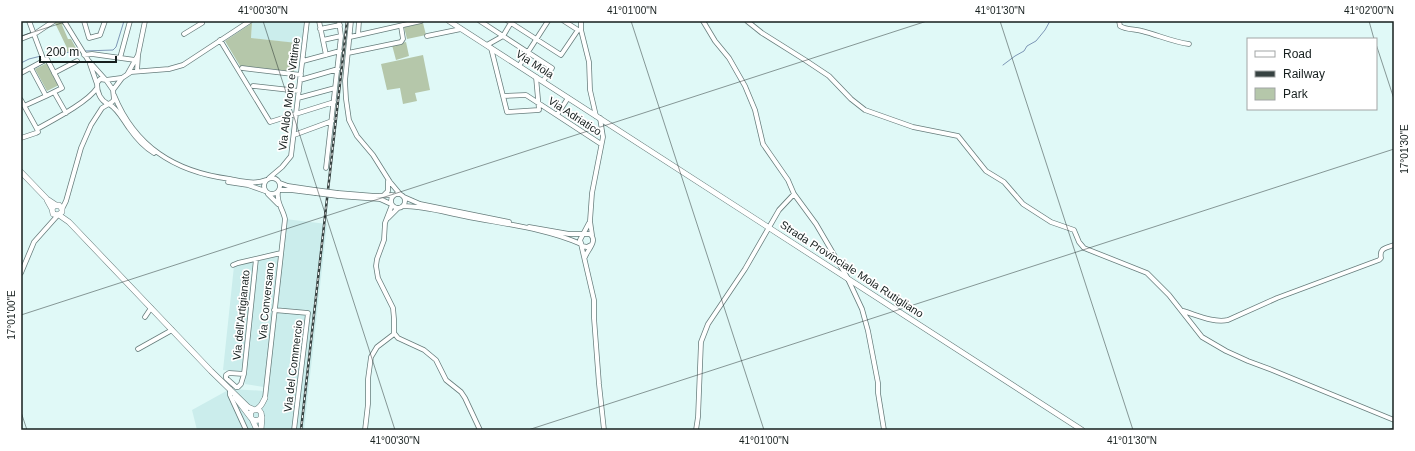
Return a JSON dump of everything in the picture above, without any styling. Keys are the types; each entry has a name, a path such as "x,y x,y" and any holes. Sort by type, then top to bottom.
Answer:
{"main road":[{"name":"Via Mola","path":"449,21 610,125"},
{"name":"Strada Provinciale Mola Rutigliano","path":"610,125 1082,430"},
{"path":"21,172 230,390 248,407 255,410 260,410 262,416"},
{"path":"230,390 252,418 257,430"},
{"path":"252,418 251,413 261,406 265,398"},
{"path":"261,430 265,398"},
{"path":"252,418 257,421 260,420 262,416"}],"street":[{"path":"24,106 62,88 47,59 44,60 29,21"},
{"path":"21,39 54,21"},
{"path":"65,21 84,55 106,79 119,107 137,134 151,148 165,158 190,170 207,175 246,182 275,178 279,183 315,192"},
{"path":"84,21 89,38 100,35 105,21"},
{"path":"120,58 130,21"},
{"path":"135,71 145,21"},
{"path":"184,34 202,23 200,21"},
{"path":"128,73 135,71 165,70 178,67 193,59 250,21"},
{"name":"Via Aldo Moro e Vittime","path":"268,179 282,167 291,156 307,21"},
{"path":"319,21 326,55"},
{"path":"351,21 345,86 349,120 357,136 372,155 389,181 402,195 405,201 403,206"},
{"path":"358,35 359,21"},
{"path":"350,37 421,21"},
{"path":"480,21 552,68 543,82"},
{"path":"519,66 548,21"},
{"path":"536,77 539,110 507,112 489,46 503,36 510,22 561,55 578,30 564,21"},
{"path":"581,21 581,30 589,62 590,90 602,137 594,183 590,221 594,240 585,258"},
{"path":"703,21 742,80 755,110 763,144 788,180 794,194 816,224 847,278 865,318 878,383 878,393 884,430"},
{"path":"747,21 762,33 829,76 851,100 865,110 913,127 950,133 958,136 986,171 1004,182 1023,204 1051,222 1074,230 1084,248 1147,273 1169,295 1202,337 1226,351 1248,361 1394,420"},
{"path":"1118,21 1120,26 1124,28 1142,31 1171,41 1189,44"},
{"path":"320,29 340,23 340,51 326,168"},
{"path":"348,53 402,42 401,26"},
{"path":"426,36 461,29"},
{"path":"323,40 341,36"},
{"path":"220,40 270,122 334,102"},
{"path":"303,61 340,51"},
{"path":"84,55 92,54 120,58 134,62"},
{"path":"21,273 34,242 52,221 57,210 66,201 81,148 91,126 103,107 113,101 113,92 122,78 128,73 138,55"},
{"path":"21,73 44,60"},
{"path":"88,60 101,98 99,113"},
{"path":"54,73 77,61"},
{"path":"134,62 135,71"},
{"path":"31,68 46,96"},
{"path":"242,68 301,75"},
{"path":"300,80 338,69"},
{"path":"21,138 38,132 37,129 66,113 89,97 97,87 97,83 100,79 112,80 122,78"},
{"path":"253,86 299,91"},
{"path":"298,98 335,88"},
{"path":"54,92 66,113"},
{"name":"Via Adriatico","path":"503,96 526,95 601,144"},
{"path":"89,97 101,98 115,108 130,130 149,150 170,164 195,175 248,185 274,194 279,191 291,190 338,194 380,199 398,208"},
{"path":"557,115 568,98"},
{"path":"21,100 37,129"},
{"path":"294,135 332,121"},
{"name":"Via Aldo Moro e Vittime","path":"279,183 282,167"},
{"path":"268,179 263,185 266,192 280,206"},
{"path":"389,181 393,195 386,220 384,240 376,266 378,278 393,308 394,334 398,338 424,350 436,360 446,380 463,395 480,430"},
{"path":"384,195 388,190 389,181"},
{"path":"279,183 279,191"},
{"name":"Via Conversano","path":"265,398 285,219 284,213 277,200 279,191"},
{"path":"338,194 375,196 402,195 420,204 471,215 569,234 588,233 592,235"},
{"path":"696,430 698,417 701,342 708,324 745,268 782,207 794,194"},
{"path":"386,220 398,208 403,206 424,208 572,239 584,247 591,246"},
{"path":"590,221 580,237 594,300 594,322 604,430"},
{"path":"1182,311 1221,321 1228,320 1277,298 1379,260 1381,258 1381,251 1394,245"},
{"name":"Via dell'Artigianato","path":"233,265 281,253"},
{"name":"Via dell'Artigianato","path":"244,374 229,373 226,375 226,378 238,387 241,384 244,374 256,259"},
{"path":"145,316 151,308"},
{"name":"Via del Commercio","path":"274,310 308,313 294,430"},
{"path":"138,348 172,330"},
{"path":"365,430 371,357 377,347 394,334"},
{"path":"230,390 230,395 246,430"}],"shaded area":[{"path":"255,21 306,21 303,44 251,38 252,23"},
{"path":"285,219 327,224 304,430 197,430 192,410 230,389 265,391"},
{"path":"279,256 264,387 245,384 258,261"},
{"path":"254,262 242,372 223,370 234,266"}],"green space":[{"path":"62,21 64,24 62,25 68,39 71,39 77,50 66,51 67,48 55,23"},
{"path":"252,23 251,38 297,43 294,72 240,66 225,41"},
{"path":"423,23 426,35 407,39 404,27"},
{"path":"406,42 409,56 396,60 392,45"},
{"path":"423,55 430,90 415,93 417,101 403,104 400,88 387,90 381,64"},
{"path":"47,63 59,85 47,91 35,69"}],"waterway":[{"path":"85,51 113,50 116,47 124,21"},
{"path":"1003,65 1024,51 1027,46 1036,41 1050,21"},
{"path":"44,56 77,51"},
{"path":"21,63 41,56"}],"railway":[{"path":"301,430 347,21"}]}
